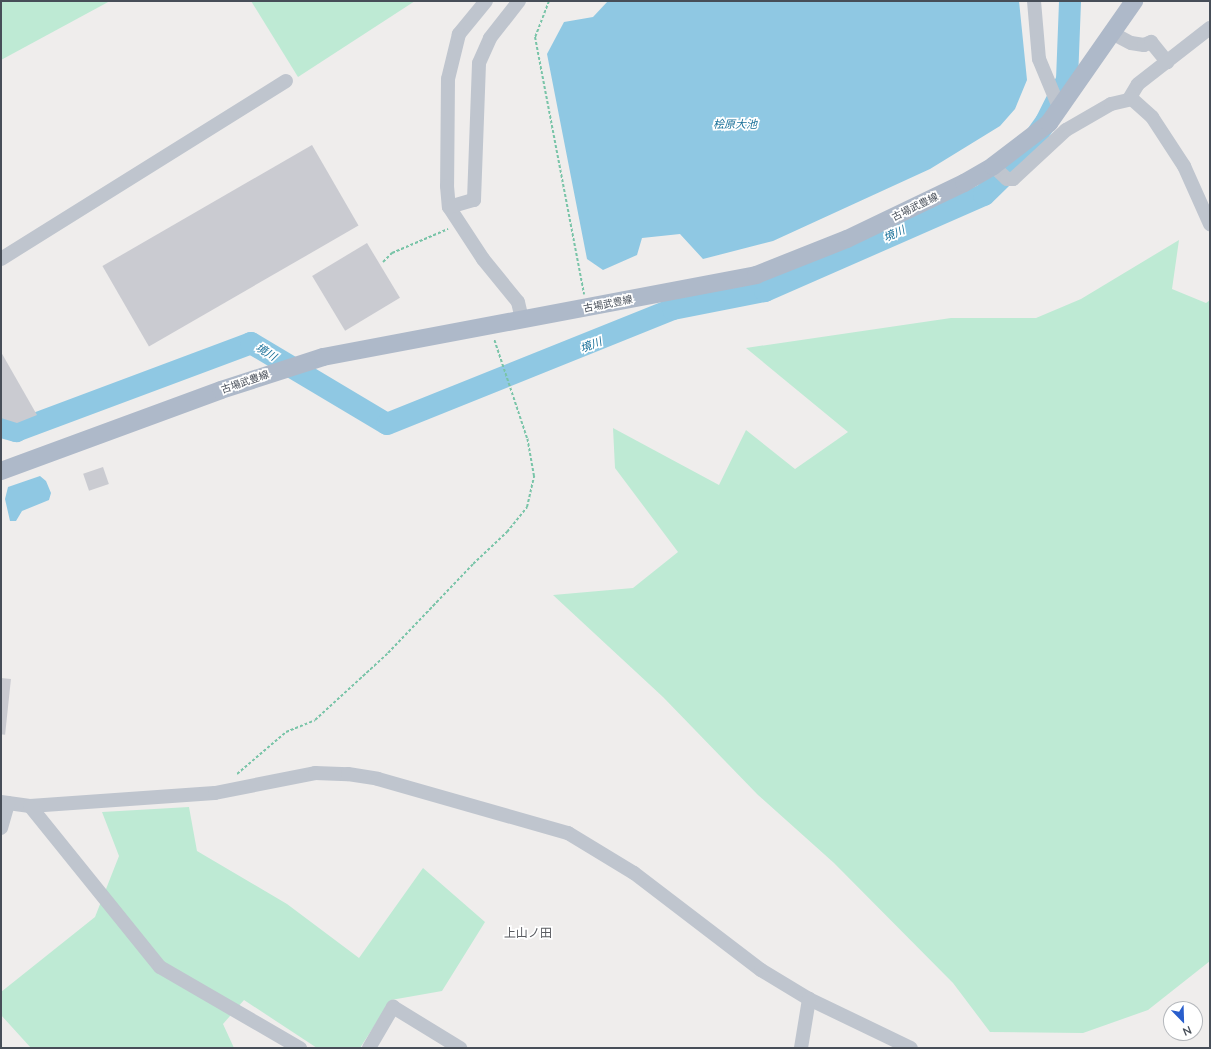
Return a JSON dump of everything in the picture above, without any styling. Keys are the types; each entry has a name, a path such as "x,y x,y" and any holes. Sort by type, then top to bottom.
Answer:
{"main road":[{"name":"古場武豊線","path":"1,471 278,370 323,357 756,275 847,240 993,166 1049,123 1134,1"}],"street":[{"path":"486,1 459,34 448,79 449,207 518,302 522,320"},
{"path":"449,207 474,200 478,63 490,38 519,1"},
{"path":"1034,1 1039,59 1059,107"},
{"path":"993,166 1007,179 1014,179 1066,130 1111,104 1129,99 1138,84 1210,28"},
{"path":"1112,33 1132,43 1144,45 1151,42 1167,62"},
{"path":"1,259 286,81"},
{"path":"1129,99 1144,108 1184,166 1210,224"},
{"path":"1,828 5,803 30,806 215,793 315,773 348,774 378,779 568,833 603,852 760,970 810,999 911,1048"},
{"path":"30,806 160,967 300,1048"},
{"path":"801,1048 810,999"},
{"path":"369,1048 394,1007 460,1048"}],"path":[{"path":"549,1 535,37 585,301"},
{"path":"383,262 392,253 460,223"},
{"path":"233,778 286,732 315,720 383,658 472,564 507,532 527,507 534,476 527,438 489,326"}],"green space":[{"path":"110,1 1,60 1,2"},
{"path":"251,1 415,1 298,77"},
{"path":"1179,240 1172,289 1206,303 1210,300 1210,961 1148,1010 1083,1033 990,1032 953,983 834,863 758,795 663,697 553,595 633,588 678,552 615,468 613,428 719,485 746,430 795,469 848,432 746,348 951,318 1036,318 1081,299"},
{"path":"189,807 197,851 287,904 359,958 423,868 485,922 442,991 391,1000 360,1048 317,1048 244,1000 223,1024 234,1048 31,1048 1,1015 1,992 95,917 119,856 102,812"}],"water":[{"name":"桧原大池","path":"608,1 1019,1 1027,80 1015,109 1000,126 930,169 773,241 703,259 680,234 642,238 637,255 603,270 587,259 547,54 564,22 593,17"},
{"path":"40,476 46,481 51,493 49,500 22,511 16,521 10,521 5,499 8,487"}],"building":[{"path":"312,145 359,226 149,347 102,266"},
{"path":"367,243 400,298 345,331 312,276"},
{"path":"1,352 37,415 17,423 1,418"},
{"path":"103,467 109,484 89,491 83,474"},
{"path":"1,678 11,679 5,735 1,734"}],"waterway":[{"name":"境川","path":"1,427 16,431 251,343 387,424 673,309 765,291 984,195 1016,164 1046,122 1067,80 1070,1"}],"district":[{"name":"上山ノ田","path":"528,933"}]}
